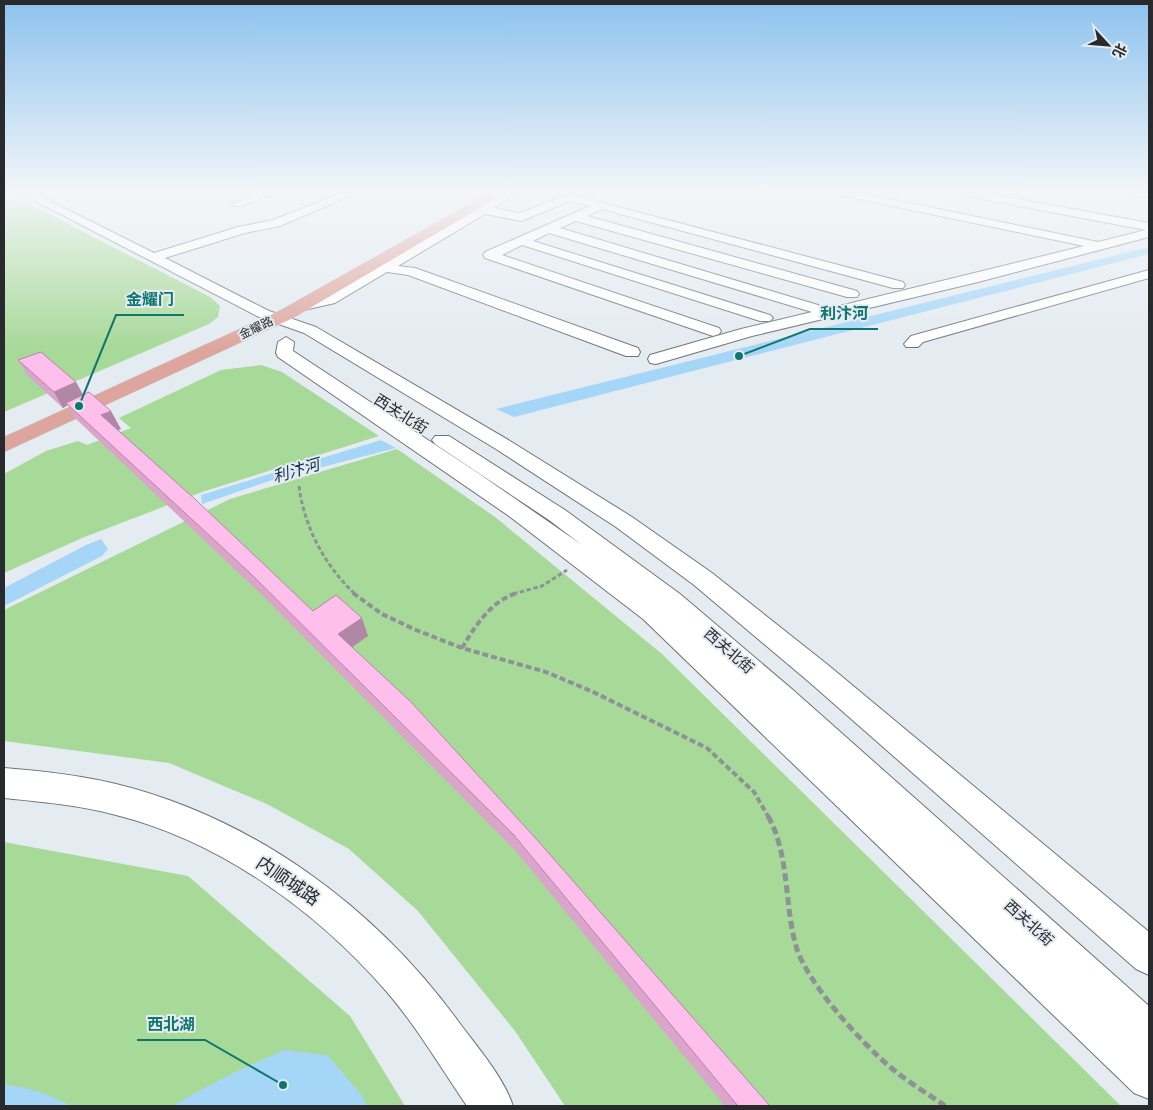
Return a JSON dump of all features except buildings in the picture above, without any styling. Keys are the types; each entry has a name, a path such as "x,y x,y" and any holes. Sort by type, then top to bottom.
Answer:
{"main road":[{"name":"金耀路","path":"4,432 275,325 306,294 401,245"},
{"name":"金耀路","path":"4,445 275,325 304,305 409,245"}],"street":[{"name":"西关北街","path":"126,245 275,325 595,542 671,601 784,699 1149,1033"},
{"path":"152,258 194,245"},
{"path":"304,305 330,300 419,245"},
{"path":"513,245 490,255 713,332"},
{"path":"533,245 765,318"},
{"path":"606,245 813,308"},
{"path":"674,245 852,294"},
{"path":"633,304 732,245"},
{"path":"747,245 898,285"},
{"path":"656,359 747,332 969,280 1097,245"},
{"path":"384,268 410,271 632,352"},
{"path":"1149,274 917,339 912,344 921,345 1149,281"},
{"name":"西关北街","path":"275,325 310,330 503,444 624,522 679,562 826,680 1149,956"},
{"path":"275,325 284,353 449,463 584,559 654,614 725,678 1149,1078"},
{"name":"内顺城路","path":"4,783 29,784 112,797 185,821 233,844 295,882 349,925 401,979 492,1106"}],"path":[{"path":"299,486 302,510 317,545 344,584 362,601 382,614 416,630 462,648 546,672 591,690 706,748 754,792 775,829 785,870 788,912 796,948 812,979 829,1003 889,1066 945,1106"},
{"path":"462,648 488,610 506,596 542,586 584,559"}],"green space":[{"path":"4,245 109,245 210,297 220,306 218,317 209,324 4,412"},
{"path":"261,365 282,372 379,436 202,492 82,538 4,573 4,474 46,451 78,441 87,445 131,428 119,418 221,370"},
{"path":"397,449 495,517 662,654 1121,1106 565,1106 515,1031 418,911 349,849 267,804 169,763 4,741 4,610 230,499"},
{"path":"4,842 188,876 350,1016 405,1106 4,1106"}],"water":[{"path":"1149,247 1149,254 514,417 496,409"},
{"path":"381,440 396,448 272,480 202,504 201,495"},
{"path":"101,539 108,549 102,556 4,606 4,588"},
{"path":"284,1050 327,1055 361,1094 367,1106 172,1106 229,1075"},
{"path":"4,1085 39,1092 71,1106 4,1106"}],"place":[{"name":"利汴河","path":"739,356"},
{"name":"金耀门","path":"79,406"},
{"name":"西北湖","path":"283,1085"}]}
